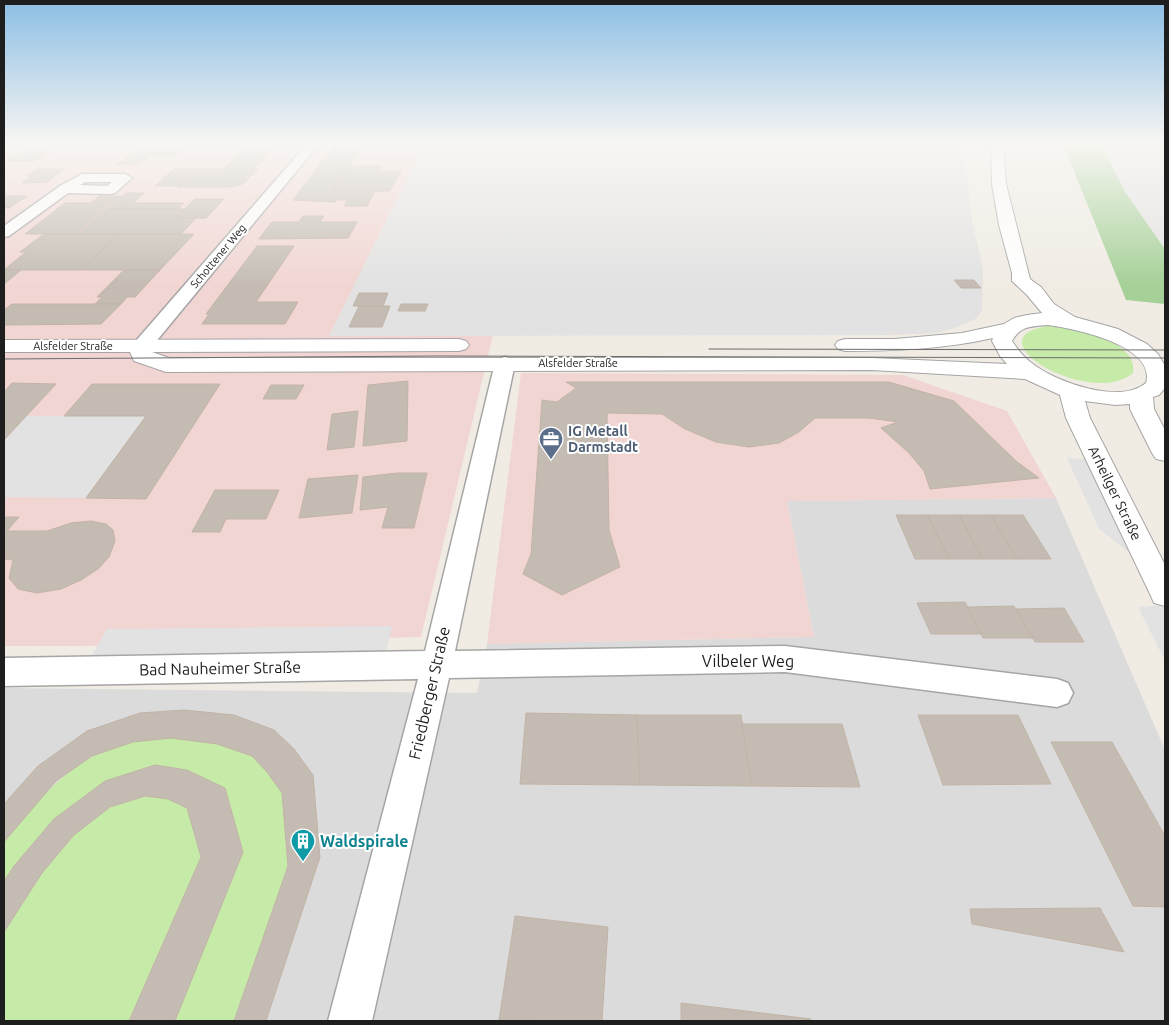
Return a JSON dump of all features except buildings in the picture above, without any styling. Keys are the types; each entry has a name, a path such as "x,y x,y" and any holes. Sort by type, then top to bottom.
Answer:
{"street":[{"path":"4,233 61,192"},
{"name":"Schottener Weg","path":"142,346 273,192"},
{"path":"1001,192 1007,225 1021,274 1021,281 1014,288 1024,314 1012,326 1002,341 1004,349 1010,358 1027,372 1070,391 1121,398 1142,395 1152,390 1158,384 1159,376 1150,358 1140,349 1109,332 1068,321 1040,320 1012,326"},
{"path":"1021,281 1034,291 1047,308 1068,321"},
{"name":"Alsfelder Straße","path":"588,345 895,345 962,339 1012,326"},
{"name":"Alsfelder Straße","path":"4,346 497,349 1027,372"},
{"name":"Alsfelder Straße","path":"142,346 140,352 142,356 166,365 497,349"},
{"name":"Friedberger Straße","path":"350,1021 436,664 497,349"},
{"name":"Arheilger Straße","path":"1070,391 1078,418 1165,594"},
{"path":"1142,395 1142,409 1165,453"},
{"name":"Vilbeler Weg","path":"436,664 785,659 1057,693"},
{"name":"Bad Nauheimer Straße","path":"4,672 436,664"}],"shaded area":[{"path":"4,192 968,192 972,221 983,270 982,309 977,318 954,328 936,333 884,335 493,335 421,637 85,646 4,646"},
{"path":"400,192 968,192 972,221 983,270 982,309 977,318 936,333 884,335 329,336"},
{"path":"1165,192 1165,249 1126,193"},
{"path":"521,373 903,375 1007,411 1056,498 787,501 814,637 487,644"},
{"path":"26,416 146,416 86,498 4,497 4,440"},
{"path":"1067,458 1099,460 1154,572 1099,529"},
{"path":"1056,498 1165,750 1165,1021 4,1021 4,688 477,693 487,644 814,637 787,501"},
{"path":"1165,605 1165,661 1138,607"},
{"path":"392,626 386,653 91,657 107,629"}],"green space":[{"path":"1082,192 1125,192 1165,249 1165,304 1126,300"},
{"path":"1048,326 1073,329 1115,344 1132,361 1133,373 1114,382 1091,383 1067,377 1045,368 1029,356 1022,343 1027,333"},
{"path":"171,738 217,744 252,756 267,772 282,793 288,866 234,1021 175,1021 243,852 187,770 54,819 14,866 4,881 4,842 59,780 91,757 110,749 137,741"},
{"path":"145,796 168,799 187,808 201,857 129,1021 4,1021 4,932 42,873 74,835 110,807"}],"tram line":[{"path":"709,349 1165,350"},
{"path":"4,359 438,356 1165,358"}],"place":[{"name":"IG Metall Darmstadt","path":"551,460"},
{"name":"Waldspirale","path":"303,862"}]}
